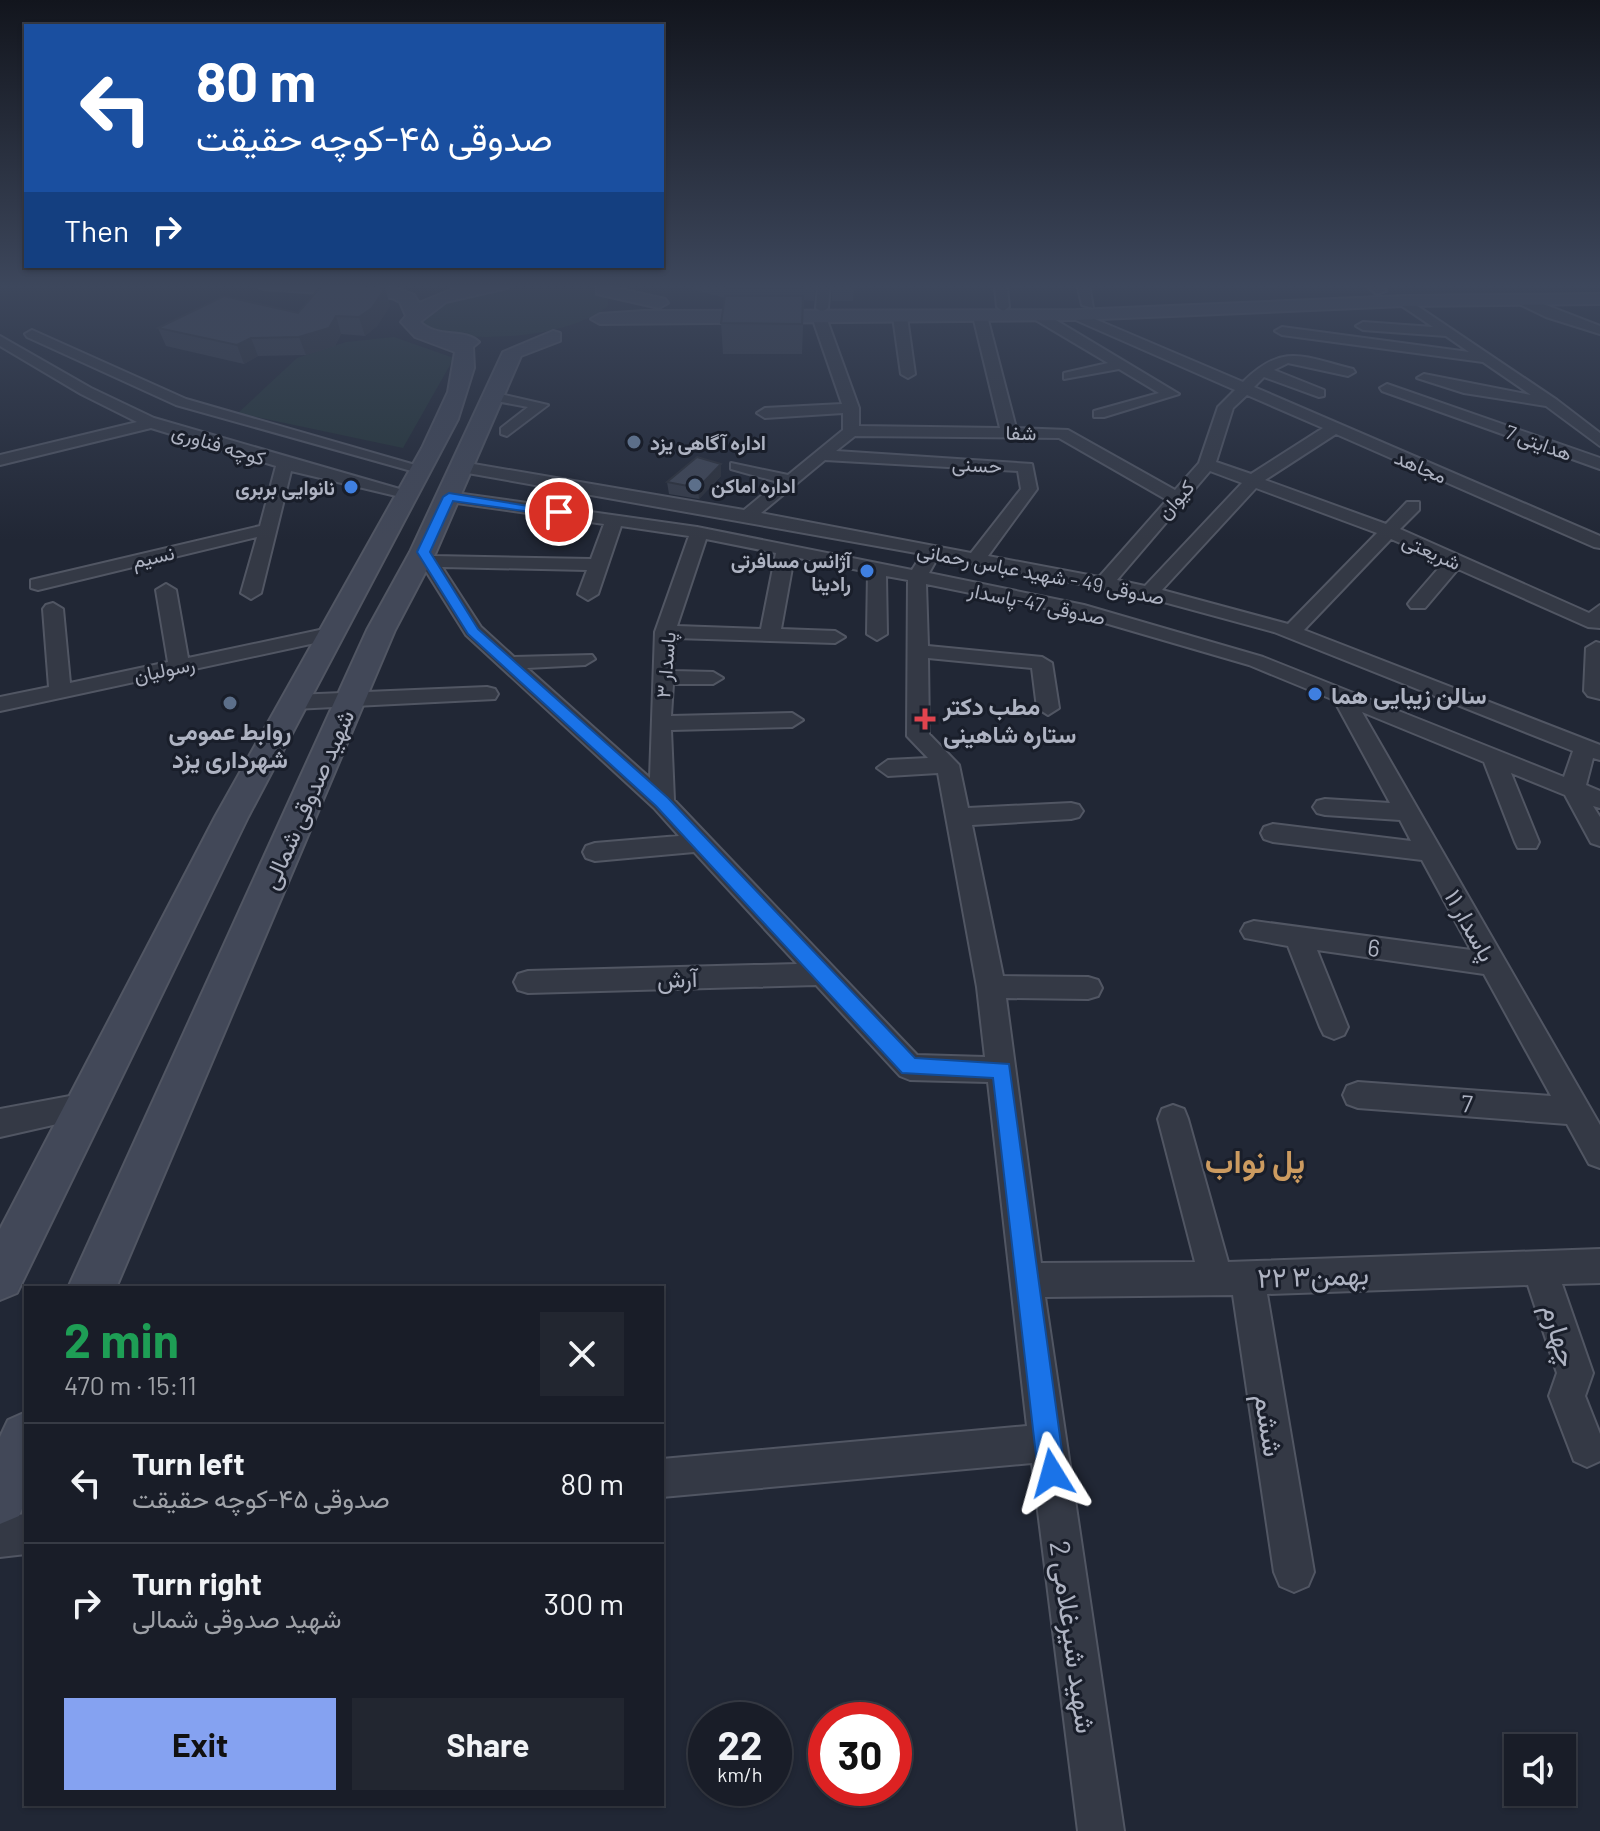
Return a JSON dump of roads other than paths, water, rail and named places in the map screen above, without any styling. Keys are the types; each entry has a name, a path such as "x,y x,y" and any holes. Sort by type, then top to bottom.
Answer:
{"main road":[{"path":"0,1277 329,634 415,481 453,404 456,369"},
{"name":"شهید صدوقی شمالی","path":"93,1286 381,630 427,557 456,482 506,369"},
{"path":"0,1497 24,1443"}],"street":[{"name":"کوچه فناوری","path":"42,369 152,423 285,463 415,481"},
{"path":"105,369 203,408 415,481"},
{"path":"747,516 851,431 851,408 839,369"},
{"path":"907,369 908,374"},
{"path":"993,369 1009,432"},
{"path":"1069,376 1097,369"},
{"path":"1099,414 1172,394 1130,369"},
{"name":"مجاهد","path":"1203,369 1600,543"},
{"path":"1207,464 1226,407 1241,388 1265,369"},
{"path":"1337,369 1348,372"},
{"path":"1503,369 1600,441"},
{"path":"1262,371 1319,393"},
{"path":"86,391 121,377"},
{"path":"1424,378 1464,389 1552,403"},
{"name":"هدایتی 7","path":"1387,388 1600,464"},
{"path":"496,397 540,405 507,431"},
{"path":"0,460 203,408"},
{"path":"765,413 851,408"},
{"path":"1255,479 1334,428"},
{"name":"شفا","path":"851,431 1062,433 1175,497"},
{"name":"حسنی","path":"819,455 1026,467 1029,489 976,559"},
{"path":"251,593 285,463"},
{"name":"کیوان","path":"1105,582 1175,497 1207,464 1255,479 1150,592"},
{"path":"737,466 789,480"},
{"name":"شریعتی","path":"1255,479 1389,531 1595,623 1600,611"},
{"name":"صدوقی 49 - شهید عباس رحمانی","path":"456,482 747,516 1150,592 1291,632 1583,764"},
{"name":"صدوقی 47-پاسدار","path":"456,482 614,520 699,533 1077,609 1256,661 1493,756 1583,764 1600,800"},
{"path":"1291,632 1413,506"},
{"path":"588,594 614,520"},
{"name":"نسیم","path":"38,584 268,529"},
{"name":"پاسدار ۳","path":"662,802 660,723 665,632 699,533"},
{"path":"770,635 786,550"},
{"path":"932,552 917,577 918,736 948,765"},
{"path":"427,557 598,565"},
{"path":"427,557 473,631 662,802 910,1067 1002,1070"},
{"path":"1418,604 1455,561"},
{"path":"877,568 877,634"},
{"path":"166,590 179,665"},
{"path":"53,609 60,691"},
{"path":"665,632 835,637"},
{"name":"رسولیان","path":"0,704 329,634"},
{"path":"1596,648 1595,691 1600,692"},
{"path":"917,651 1042,663 1048,708"},
{"path":"511,663 585,659"},
{"path":"663,677 713,678"},
{"path":"294,702 487,694"},
{"name":"پاسدار ۱۱","path":"1342,696 1600,1154"},
{"path":"660,723 792,720"},
{"path":"1493,756 1527,842"},
{"path":"1583,764 1600,837"},
{"path":"888,768 948,765"},
{"name":"شهید شیرغلامی 2","path":"948,765 991,987 1026,1280 1101,1831"},
{"path":"1325,807 1408,812"},
{"path":"959,817 1071,811"},
{"path":"1273,833 1430,852"},
{"path":"595,852 700,843"},
{"name":"6","path":"1254,931 1493,964"},
{"path":"1298,937 1334,1027"},
{"name":"آرش","path":"528,982 825,974"},
{"path":"991,987 1088,988"},
{"name":"7","path":"1358,1095 1576,1111"},
{"path":"0,1123 86,1106"},
{"name":"ششم","path":"1173,1119 1231,1278 1294,1572"},
{"name":"چهارم","path":"1539,1266 1575,1373 1567,1396 1587,1448"},
{"name":"۲۲ بهمن۳","path":"1026,1280 1231,1278 1600,1266"},
{"path":"664,1478 1048,1443"},
{"path":"0,1537 24,1534"}],"place":[{"name":"اداره آگاهی یزد","path":"634,442"},
{"name":"اداره اماکن","path":"695,485"},
{"name":"نانوایی بربری","path":"351,487"},
{"name":"آژانس مسافرتی رادینا","path":"867,571"},
{"name":"سالن زیبایی هما","path":"1315,694"},
{"name":"روابط عمومی شهرداری یزد","path":"230,703"},
{"name":"مطب دکتر ستاره شاهینی","path":"925,719"}],"district":[{"name":"پل نواب","path":"1255,1160"}]}
